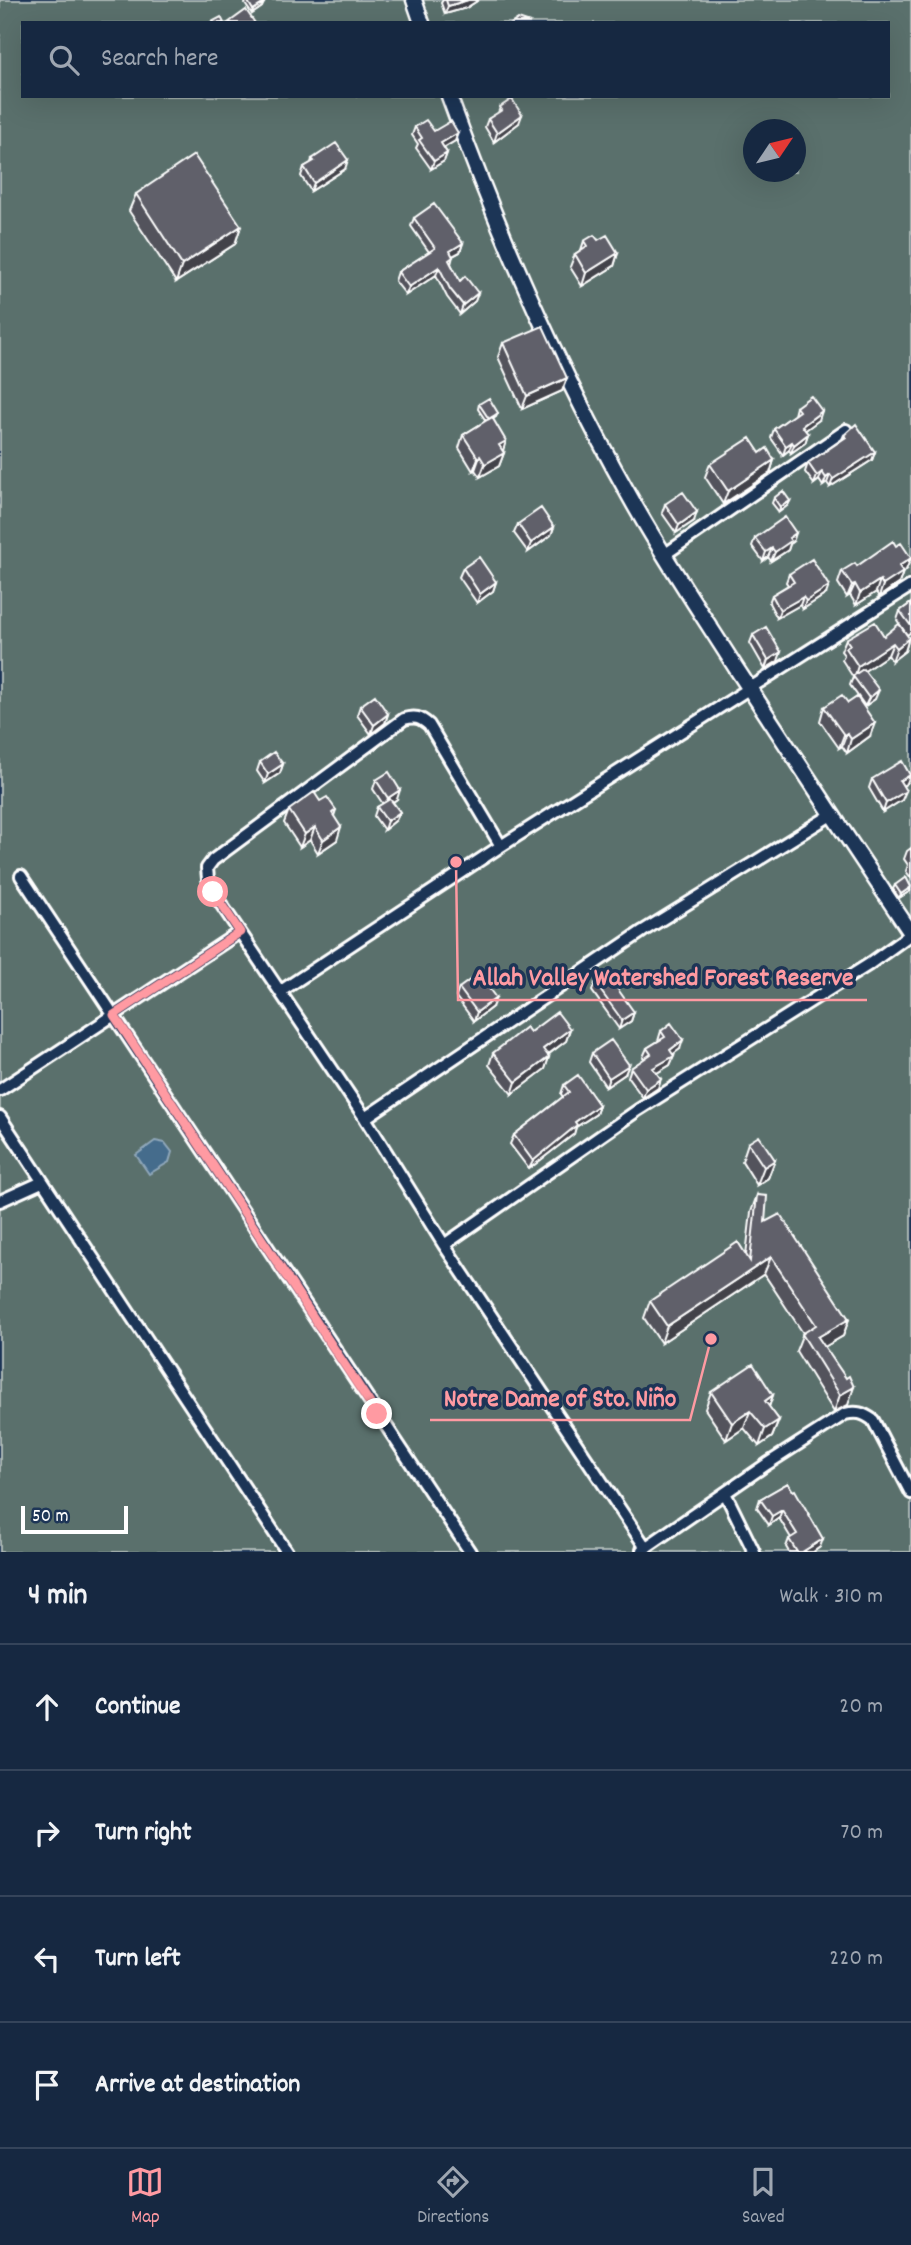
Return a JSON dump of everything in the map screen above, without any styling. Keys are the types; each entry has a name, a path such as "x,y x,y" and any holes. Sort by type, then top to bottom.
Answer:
{"street":[{"path":"414,0 421,21"},
{"path":"444,1245 638,1110 868,965 911,934 664,555 596,435 542,326 487,200 450,98"},
{"path":"664,555 846,430"},
{"path":"281,991 501,846 911,586"},
{"path":"501,846 429,725 413,716 404,719 213,860 207,868 208,879 213,892 365,1118 444,1245 643,1550 845,1414 856,1412 873,1420 911,1493"},
{"path":"365,1118 643,931 831,815"},
{"path":"21,876 470,1552"},
{"path":"0,1090 240,932"},
{"path":"0,1117 287,1552"},
{"path":"0,1200 42,1182"},
{"path":"725,1493 754,1552"}],"green space":[{"path":"0,0 911,0 911,1552 0,1552"}],"water":[{"path":"155,1141 165,1143 172,1152 169,1162 149,1174 136,1155"}],"building":[{"path":"247,0 262,0 264,3 253,10"},
{"path":"446,0 468,0 448,6"},
{"path":"246,10 254,21 231,21"},
{"path":"512,99 522,115 497,133 488,119"},
{"path":"426,120 434,131 451,121 458,133 441,143 447,153 434,161 419,140 422,138 415,127"},
{"path":"336,143 348,160 314,183 304,167"},
{"path":"194,155 241,226 182,265 136,194"},
{"path":"434,204 463,243 450,251 453,257 449,260 460,281 465,276 478,293 463,305 450,289 439,267 409,287 398,272 435,248 414,218"},
{"path":"594,235 598,240 607,235 618,253 586,273 575,254 587,246 584,241"},
{"path":"543,326 567,378 527,396 503,343"},
{"path":"811,396 822,411 802,426 808,434 794,445 792,442 786,446 774,429 799,411 796,407"},
{"path":"489,398 498,413 489,419 479,404"},
{"path":"492,417 506,441 499,445 504,453 485,464 463,435"},
{"path":"856,424 875,452 833,479 830,475 826,478 822,472 817,476 808,463 846,437 844,435"},
{"path":"750,438 760,453 767,448 774,460 728,491 710,464"},
{"path":"783,491 790,501 780,507 774,498"},
{"path":"683,492 697,512 679,525 665,504"},
{"path":"541,508 554,527 531,543 518,524"},
{"path":"785,517 796,533 789,538 791,541 775,552 772,548 766,552 755,538"},
{"path":"893,541 896,546 901,543 911,558 899,566 903,572 883,585 880,580 860,593 842,571 855,563 857,566"},
{"path":"479,557 496,582 480,594 463,568"},
{"path":"812,559 829,586 806,601 803,597 780,610 772,595 794,582 789,574"},
{"path":"911,603 911,626 900,611"},
{"path":"875,622 884,636 899,624 909,638 897,648 893,643 858,666 846,648 850,645 846,639"},
{"path":"766,627 781,652 768,660 753,635"},
{"path":"863,669 879,690 869,698 853,676"},
{"path":"375,695 388,714 374,725 360,706"},
{"path":"842,695 848,703 857,697 875,723 851,739 847,733 844,735 824,707"},
{"path":"274,752 283,764 268,774 260,762"},
{"path":"902,761 910,775 900,781 906,791 886,803 872,779"},
{"path":"389,772 400,790 388,798 376,780"},
{"path":"314,792 320,801 327,797 336,810 332,813 341,827 323,840 315,827 305,834 289,810"},
{"path":"390,799 400,812 387,821 377,807"},
{"path":"906,877 911,887 901,894 895,885"},
{"path":"478,974 496,998 477,1012 459,988"},
{"path":"607,974 634,1012 622,1020 595,983"},
{"path":"557,1012 570,1029 543,1049 549,1057 516,1082 493,1053 526,1027 530,1032"},
{"path":"671,1023 683,1040 670,1050 674,1056 653,1068 661,1079 646,1089 631,1068 651,1054 647,1048 665,1037 661,1031"},
{"path":"611,1040 629,1065 609,1078 592,1053"},
{"path":"578,1075 599,1105 575,1122 577,1125 533,1161 514,1135 569,1092 564,1085"},
{"path":"759,1136 775,1160 764,1167 748,1143"},
{"path":"757,1195 767,1196 765,1222 780,1214 849,1319 818,1337 846,1378 849,1376 854,1387 840,1395 802,1334 816,1325 771,1257 667,1326 650,1301 738,1242 750,1261"},
{"path":"753,1364 773,1395 765,1401 779,1420 765,1429 750,1411 732,1423 711,1392"},
{"path":"788,1483 793,1491 795,1490 823,1539 802,1552 797,1552 789,1539 797,1534 782,1510 772,1516 760,1499"}],"place":[{"name":"Allah Valley Watershed Forest Reserve","path":"456,862"},
{"name":"Notre Dame of Sto. Niño","path":"711,1339"}],"route":[{"path":"213,892 240,932 114,1015 377,1414"}]}
